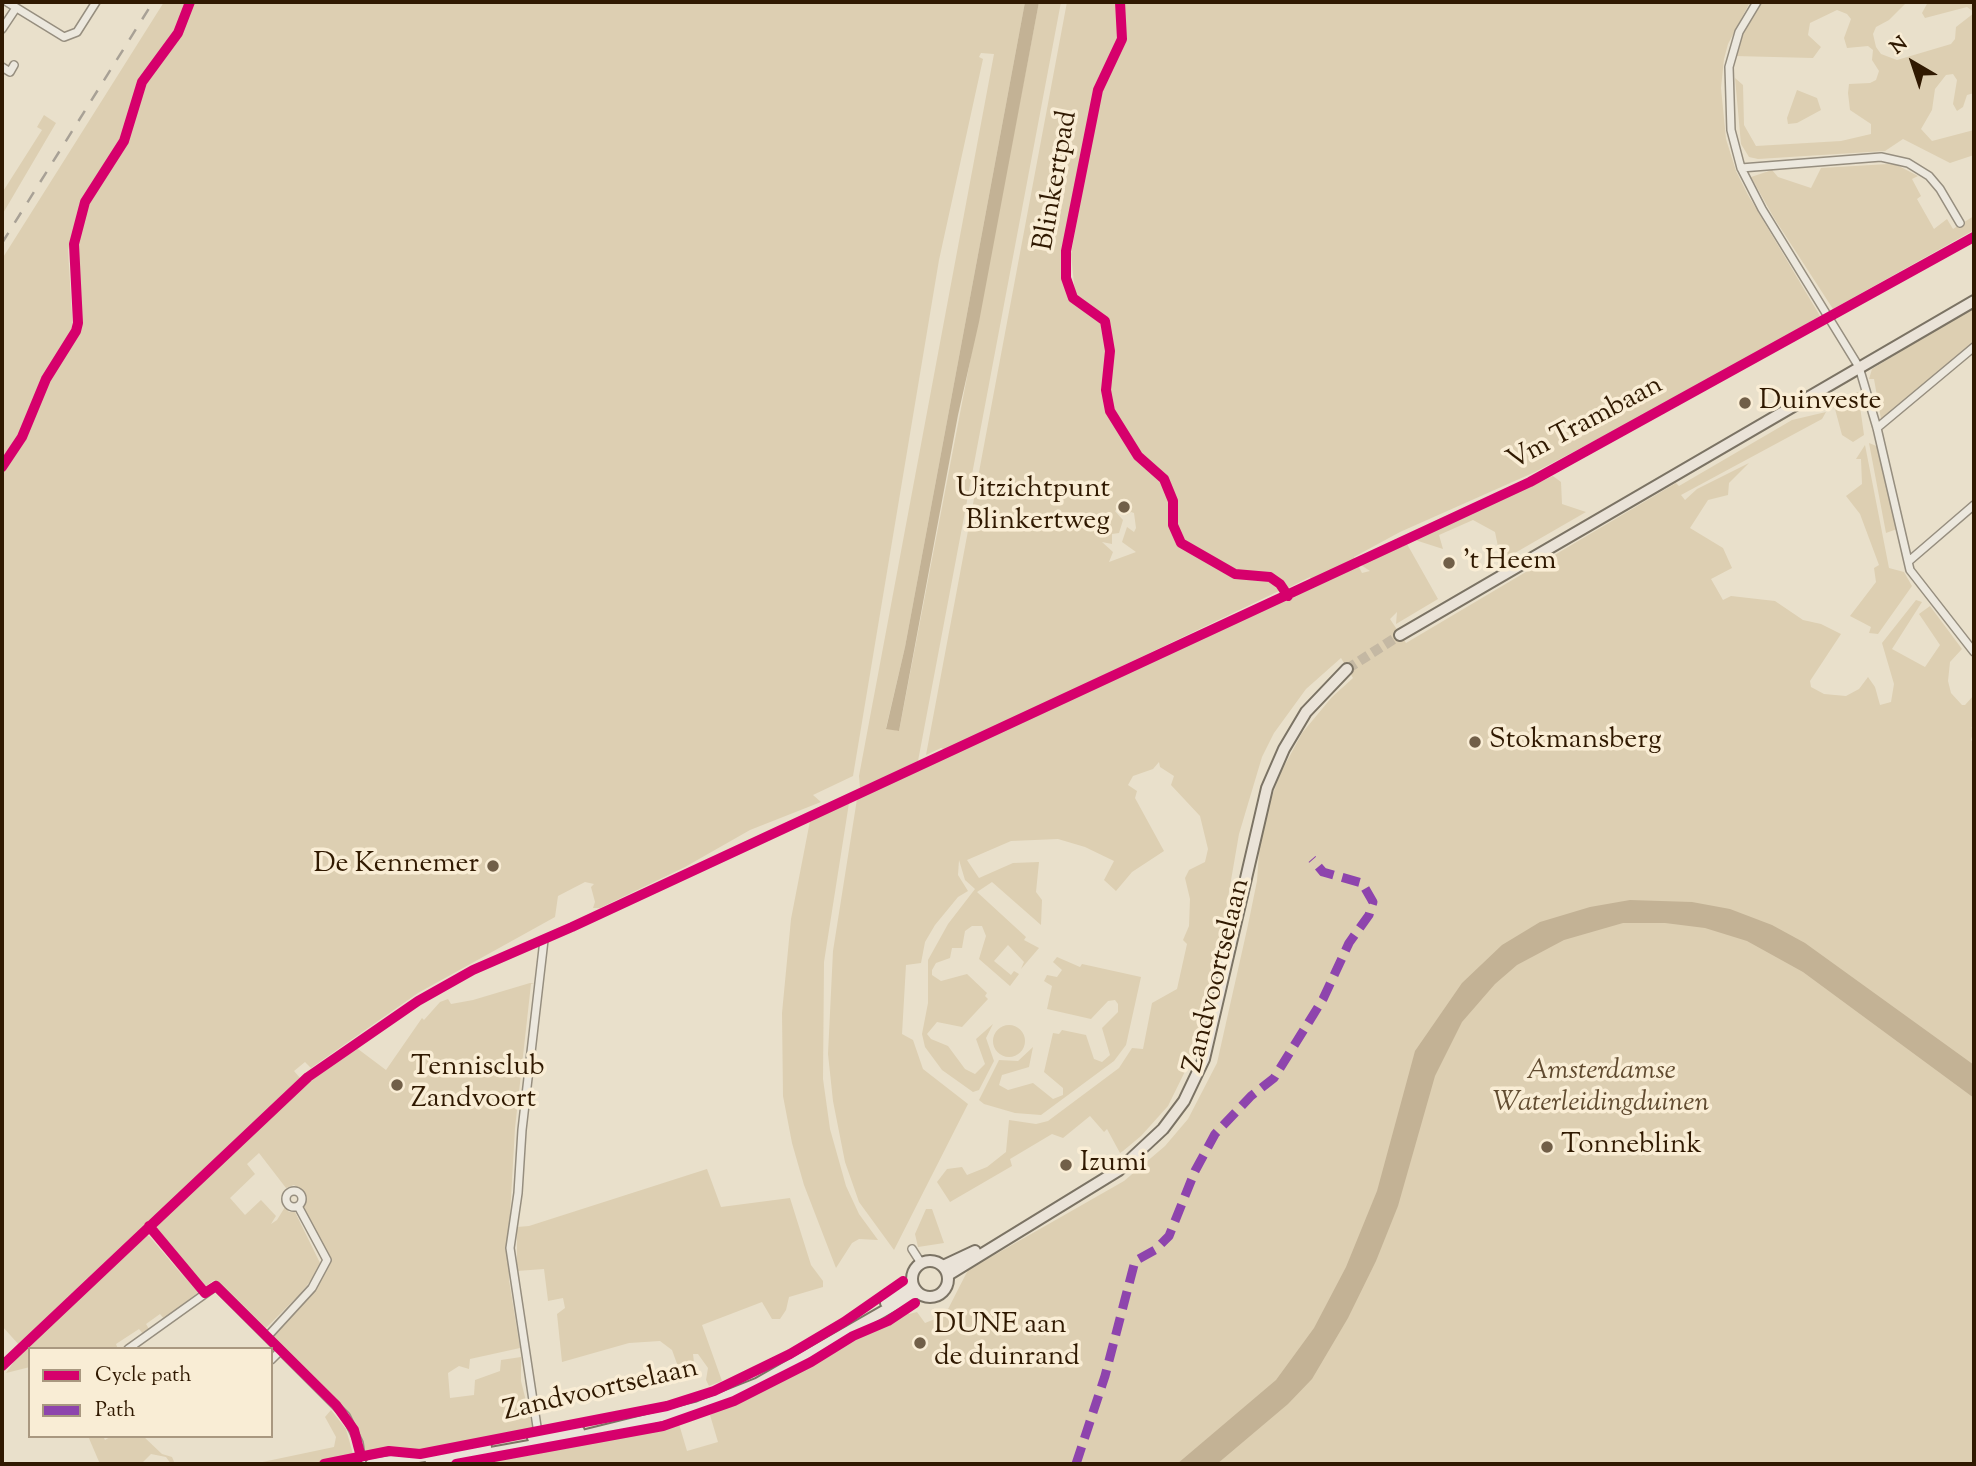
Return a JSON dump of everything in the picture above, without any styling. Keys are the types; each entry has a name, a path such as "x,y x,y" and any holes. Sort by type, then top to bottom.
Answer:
{"main road":[{"path":"1400,635 1974,301"},
{"name":"Zandvoortselaan","path":"945,1270 1119,1170 1163,1129 1184,1101 1204,1059 1267,788 1284,748 1301,720 1320,695 1347,669"},
{"path":"934,1261 945,1270 946,1288 938,1295 926,1297 915,1288 914,1271 921,1263 934,1261"},
{"name":"Zandvoortselaan","path":"430,1464 539,1441 572,1431 603,1431 667,1417 730,1395 851,1331 915,1288"},
{"name":"Zandvoortselaan","path":"371,1464 539,1441"}],"street":[{"path":"7,2 64,37 77,32 96,2"},
{"path":"1758,2 1732,49 1728,71 1731,130 1741,169 1859,367 1877,428 1909,561 1920,584 1974,652"},
{"path":"2,29 16,8"},
{"path":"2,67 10,72 14,65"},
{"path":"1741,169 1881,157 1908,163 1929,176 1960,223"},
{"path":"1877,428 1974,347"},
{"path":"1909,561 1965,516 1974,505"},
{"path":"539,1441 510,1248 544,940"},
{"path":"267,1338 312,1288 327,1260 298,1206"},
{"path":"912,1249 921,1263"},
{"path":"131,1347 216,1286 346,1416 359,1443 362,1464"},
{"path":"273,1358 280,1351"}],"green space":[{"path":"164,2 186,2 180,24 141,79 124,136 81,200 68,250 73,331 42,377 28,416 2,465 2,259"},
{"path":"193,2 1025,2 905,647 886,728 899,731 1039,2 1061,2 918,761 860,788 859,776 994,54 981,53 979,57 983,59 939,260 853,776 813,795 821,802 750,830 685,867 600,908 593,908 595,902 591,887 594,884 585,882 558,896 555,917 418,993 311,1068 305,1062 294,1071 300,1078 20,1346 2,1326 2,470 27,431 41,393 80,330 77,259 83,213 128,139 146,77 182,29"},
{"path":"1067,2 1118,2 1117,48 1095,87 1063,248 1065,284 1071,297 1095,315 1105,327 1108,343 1103,400 1129,450 1158,476 1167,494 1177,544 1234,576 1268,579 1281,590 947,750 941,748 926,755","holes":["1118,508 1127,515 1134,513 1136,528 1134,532 1127,527 1122,542 1136,552 1109,562 1113,552 1102,542 1112,544 1112,534 1119,533 1123,520 1115,511"]},
{"name":"Amsterdamse Waterleidingduinen","path":"1123,2 1750,2 1728,44 1724,59 1721,88 1726,139 1736,171 1748,195 1820,316 1699,386 1535,472 1400,532 1354,557 1362,573 1370,571 1361,565 1407,544 1438,599 1396,624 1397,612 1390,619 1406,643 1676,483 1679,486 1792,420 1826,412 1822,419 1681,495 1685,500 1697,489 1749,463 1729,483 1728,495 1708,500 1690,528 1723,548 1732,568 1711,579 1723,600 1731,596 1775,601 1803,620 1821,624 1841,634 1810,681 1811,687 1824,694 1846,696 1859,689 1868,677 1875,687 1880,705 1891,702 1894,684 1882,643 1916,600 1922,602 1892,649 1925,667 1940,645 1919,614 1930,606 1962,649 1950,662 1948,681 1951,693 1962,705 1974,695 1974,726 1971,728 1974,729 1971,740 1974,743 1974,1464 470,1464 679,1424 687,1451 718,1442 710,1415 892,1321 906,1309 909,1314 917,1312 925,1323 945,1315 968,1270 1124,1181 1165,1146 1188,1119 1217,1063 1257,881 1260,836 1269,805 1280,774 1302,733 1332,697 1353,678 1341,658 1306,689 1274,733 1262,757 1239,834 1216,967 1196,1049 1168,1106 1141,1136 1123,1151 1120,1153 1107,1129 1104,1132 1090,1116 1063,1138 1052,1134 1010,1159 1012,1166 950,1202 937,1182 947,1169 962,1167 967,1175 987,1167 1006,1152 1009,1120 1036,1124 1048,1121 1119,1068 1132,1048 1143,1049 1152,1003 1177,989 1187,944 1183,940 1189,926 1190,899 1185,878 1189,870 1205,862 1208,849 1200,816 1171,785 1174,776 1160,767 1159,762 1153,769 1133,776 1128,785 1137,791 1135,798 1164,851 1132,872 1116,891 1104,880 1114,861 1085,847 1058,839 1011,841 967,860 979,878 1013,863 1039,862 1036,892 1042,900 1041,925 992,882 977,892 1026,937 1024,940 1039,948 1021,969 1024,962 1008,945 994,961 1011,975 1014,971 1019,974 1010,986 979,959 986,936 982,926 972,926 965,931 962,948 952,948 950,958 936,963 932,970 932,975 941,981 967,974 987,993 985,996 988,999 962,1027 937,1022 927,1034 931,1039 948,1046 965,1069 975,1074 985,1064 976,1039 993,1024 986,1038 994,1061 979,1090 973,1092 942,1070 925,1047 922,1034 928,1003 928,960 948,924 975,889 965,880 959,860 958,875 968,891 958,897 935,925 925,942 921,963 906,965 902,1034 913,1040 923,1069 968,1104 894,1250 859,1202 845,1162 833,1101 828,1054 833,951 857,799 1314,585 1310,577 1288,588 1272,574 1238,572 1184,543 1175,527 1177,508 1174,493 1164,475 1127,439 1107,396 1108,327 1098,314 1075,294 1071,254 1101,89 1119,57 1126,31"},
{"path":"1762,2 1907,2 1889,20 1876,27 1873,34 1881,54 1897,60 1951,44 1955,39 1956,27 1974,13 1974,93 1967,95 1963,107 1957,111 1953,104 1957,80 1953,74 1946,75 1935,89 1932,110 1921,129 1932,141 1974,130 1974,155 1950,163 1903,139 1885,151 1758,159 1749,157 1741,144 1735,78 1743,85 1744,125 1756,146 1841,141 1871,134 1871,124 1850,110 1849,84 1870,83 1876,80 1879,71 1872,60 1873,50 1868,46 1847,48 1844,38 1851,19 1837,10 1810,23 1808,35 1821,47 1813,58 1735,56 1734,52 1746,26"},
{"path":"1928,2 1974,2 1974,12 1967,7 1925,18 1922,13"},
{"path":"1797,90 1817,98 1821,110 1797,123 1788,124 1787,118"},
{"path":"44,115 56,123 2,215 2,193 42,130 37,127"},
{"path":"1897,165 1918,176 1912,179 1921,196 1917,199 1934,229 1947,219 1953,229 1974,216 1974,230 1833,309 1751,177 1772,170 1778,177 1811,188 1821,168"},
{"path":"1974,307 1974,344 1881,419 1874,379 1869,379 1872,369"},
{"path":"1858,392 1864,435 1853,442 1842,435 1835,409 1828,405"},
{"path":"1869,443 1879,447 1897,529 1886,533"},
{"path":"1865,445 1889,568 1904,572 1912,586 1878,634 1869,633 1871,627 1850,616 1876,582 1874,568 1879,565 1860,514 1846,496 1862,484 1861,459 1856,459"},
{"path":"1553,476 1561,482 1562,504 1586,512 1501,561 1495,532 1473,520 1439,535 1443,549 1415,540"},
{"path":"849,803 824,962 823,1079 830,1129 846,1186 859,1214 878,1240 859,1239 852,1243 836,1268 804,1185 792,1143 783,1096 782,1013 791,919 810,821"},
{"path":"1057,957 1080,967 1082,964 1141,977 1126,1045 1114,1061 1041,1115 1015,1113 984,1104 979,1100 999,1060 1018,1061 1033,1047 1029,1067 1002,1075 999,1085 1008,1090 1033,1083 1053,1099 1063,1095 1063,1088 1044,1072 1053,1033 1059,1034 1062,1030 1086,1035 1094,1059 1102,1062 1110,1055 1102,1028 1118,1012 1115,1000 1108,1001 1091,1019 1047,1009 1052,986 1044,981 1047,975 1057,977 1062,970 1053,962"},
{"path":"530,983 535,984 531,984 515,1128 509,1233 509,1280 520,1348 470,1359 469,1369 459,1366 448,1373 450,1398 474,1395 475,1380 500,1371 501,1360 521,1357 521,1381 533,1429 418,1450 388,1448 364,1451 355,1424 346,1409 271,1335 326,1267 301,1207 305,1200 301,1191 294,1185 286,1188 259,1153 247,1164 255,1174 230,1198 245,1215 261,1200 276,1216 271,1224 285,1207 289,1212 295,1212 320,1263 313,1278 299,1295 265,1329 214,1280 164,1319 160,1314 146,1324 149,1329 143,1334 139,1329 116,1344 117,1347 29,1347 145,1236 149,1236 189,1283 147,1230 304,1086 354,1046 386,1070 422,1018 424,1020 440,1002 448,999 451,1004"},
{"path":"1009,1025 1021,1029 1025,1041 1021,1053 1009,1057 997,1053 993,1041 997,1029"},
{"path":"707,1169 721,1207 790,1198 811,1265 823,1281 823,1287 789,1297 786,1310 780,1319 772,1319 762,1302 702,1325 722,1381 709,1386 706,1380 708,1368 698,1354 693,1354 695,1371 687,1377 680,1372 672,1350 660,1341 629,1343 562,1362 557,1314 565,1308 563,1298 548,1301 544,1269 517,1271 517,1227 529,1226"},
{"path":"926,1209 932,1209 944,1243 918,1247 915,1234"},
{"path":"28,1348 28,1368 6,1373"},
{"path":"331,1410 346,1429 353,1454 314,1464 253,1464 334,1447 336,1437 325,1417"},
{"path":"89,1438 145,1438 162,1454 172,1457 175,1464 171,1464 166,1457 151,1454 141,1464 100,1464"}],"shaded area":[{"path":"1025,2 1039,2 979,322 958,415 899,731 886,729 905,647"},
{"path":"1630,900 1692,902 1730,909 1772,925 1805,943 1974,1065 1974,1098 1803,972 1747,941 1705,928 1665,923 1623,923 1564,940 1517,965 1495,984 1462,1022 1435,1076 1398,1206 1376,1261 1348,1318 1312,1379 1288,1404 1217,1464 1177,1464 1276,1380 1314,1328 1346,1267 1377,1191 1415,1051 1462,983 1502,945 1540,922 1590,907"}],"tunnel":[{"path":"1347,669 1400,635"}],"railway":[{"path":"2,243 153,2"}],"marked path":[{"path":"1076,1464 1105,1376 1135,1261 1155,1250 1169,1236 1195,1171 1215,1134 1251,1096 1274,1078 1323,999 1349,943 1369,915 1373,902 1362,883 1323,872 1312,859"}],"cycle path":[{"path":"2,467 22,437 46,379 76,331 78,323 74,244 85,202 124,141 142,82 178,33 190,2"},
{"name":"Blinkertpad","path":"1120,2 1122,39 1098,90 1066,251 1066,278 1073,298 1105,321 1110,351 1106,390 1110,411 1138,456 1164,479 1173,501 1173,525 1181,543 1235,574 1270,577 1280,584 1288,596"},
{"name":"Vm Trambaan","path":"2,1366 308,1077 418,1001 473,970 572,927 1530,482 1974,237"},
{"path":"149,1226 205,1293 216,1286 336,1405 354,1430 361,1457"},
{"path":"324,1464 389,1451 420,1454 667,1406 714,1391 790,1354 844,1322 903,1281"},
{"path":"456,1464 663,1426 734,1401 811,1362 853,1336 888,1321 915,1303"}],"place":[{"name":"Duinveste","path":"1745,403"},
{"name":"Uitzichtpunt Blinkertweg","path":"1124,507"},
{"name":"'t Heem","path":"1449,563"},
{"name":"Stokmansberg","path":"1475,742"},
{"name":"De Kennemer","path":"493,866"},
{"name":"Tennisclub Zandvoort","path":"397,1085"},
{"name":"Tonneblink","path":"1547,1147"},
{"name":"Izumi","path":"1066,1165"},
{"name":"DUNE aan de duinrand","path":"920,1343"}]}
